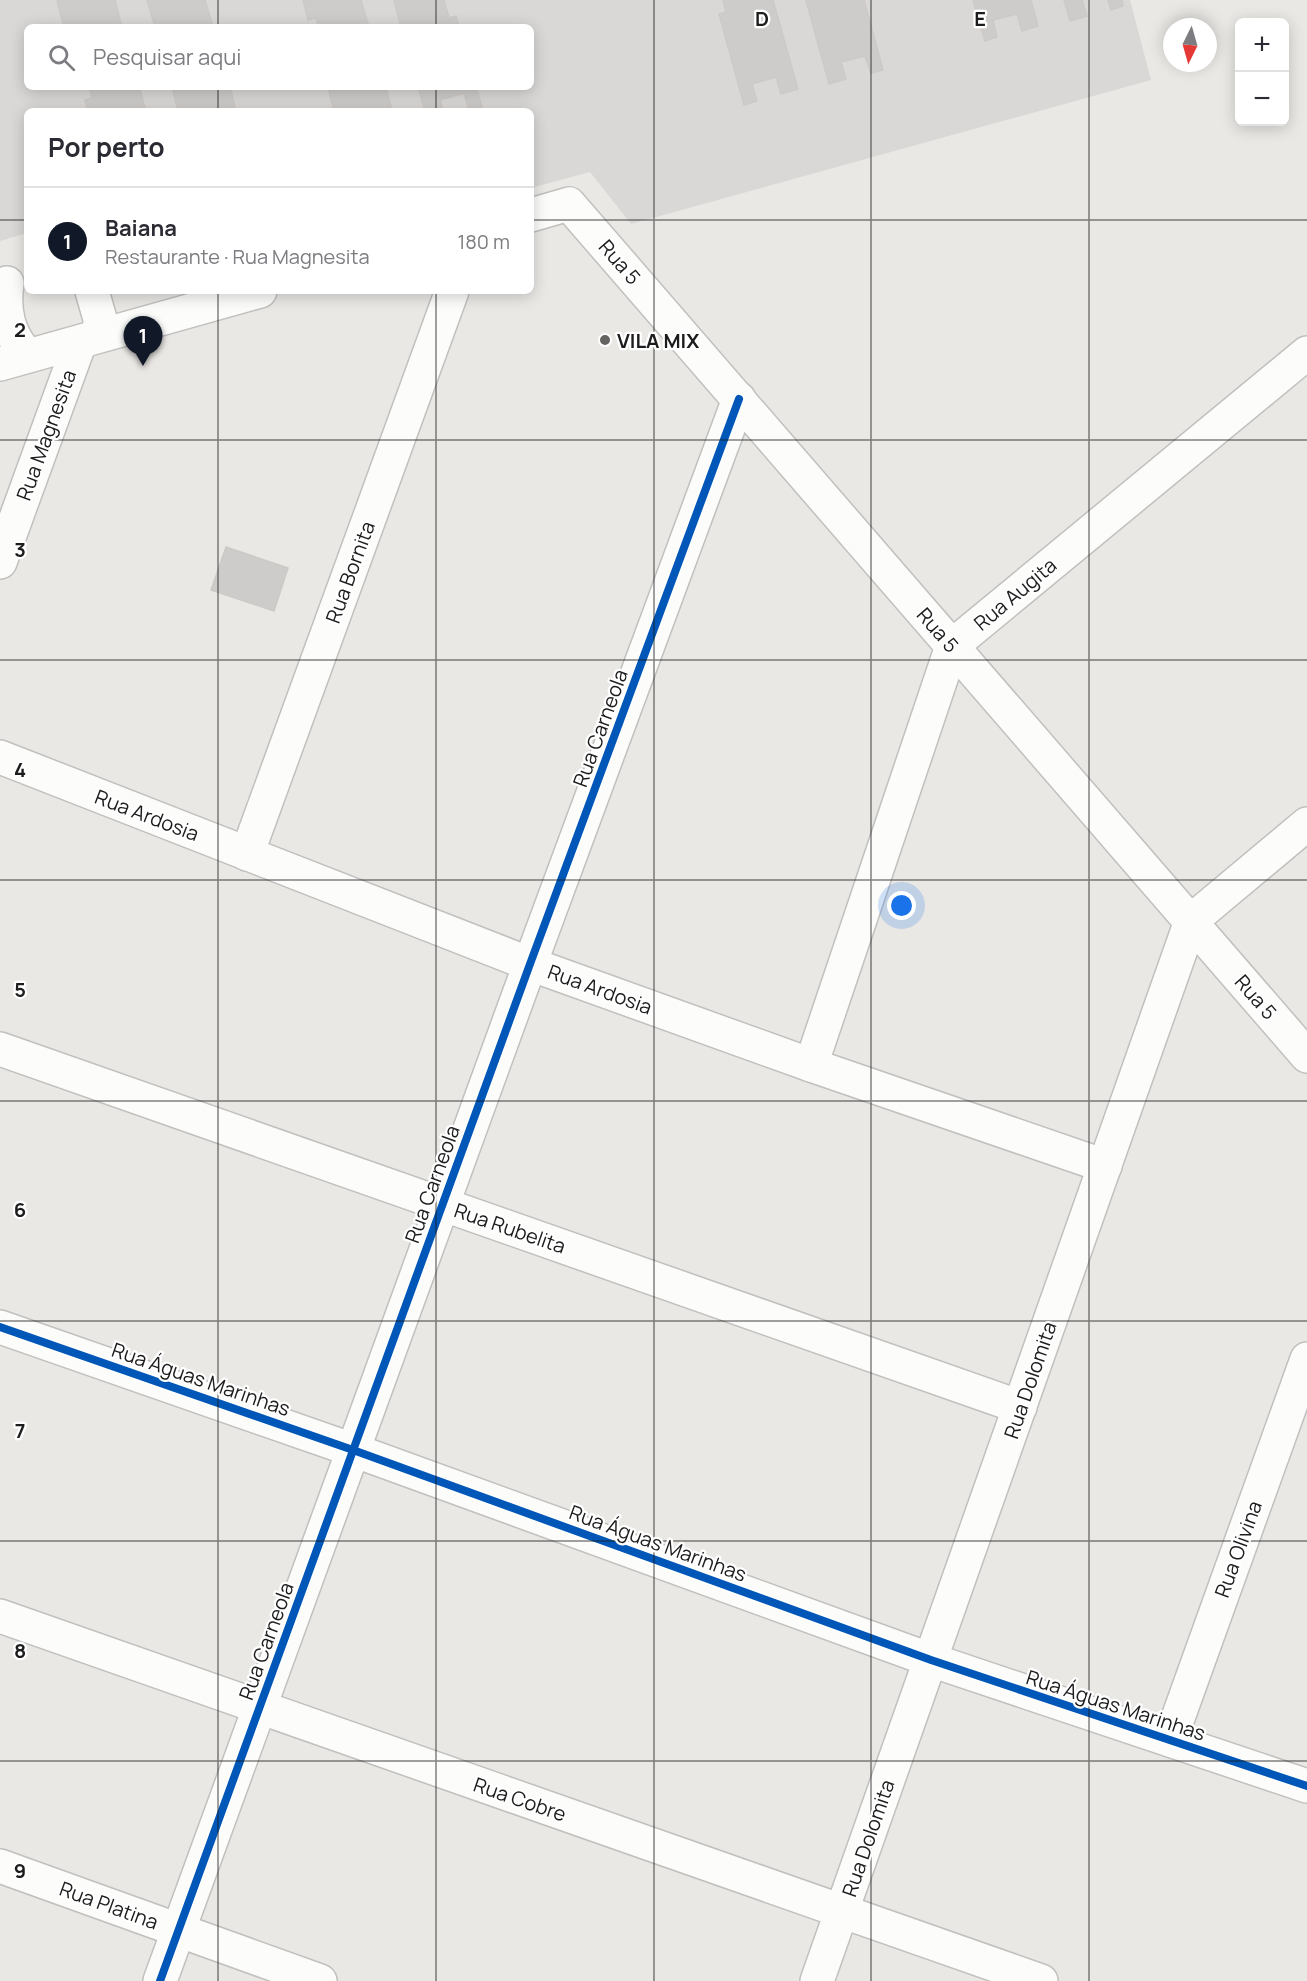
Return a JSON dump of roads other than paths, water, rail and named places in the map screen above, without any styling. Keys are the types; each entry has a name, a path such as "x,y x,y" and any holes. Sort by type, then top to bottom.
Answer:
{"street":[{"name":"Rua 5","path":"534,214 569,204 1307,1056"},
{"path":"11,282 4,302 14,360 243,294"},
{"path":"90,338 100,319 93,294"},
{"name":"Rua Bornita","path":"247,854 451,294"},
{"name":"Rua Magnesita","path":"0,562 90,338"},
{"name":"Rua Augita","path":"952,646 1307,353"},
{"name":"Rua Carneola","path":"160,1981 530,964 739,399"},
{"path":"811,1065 952,646"},
{"name":"Rua Ardosia","path":"0,757 530,964 811,1065 1105,1166"},
{"path":"1191,921 1307,824"},
{"name":"Rua Dolomita","path":"817,1981 1191,921"},
{"name":"Rua Rubelita","path":"0,1049 1020,1407"},
{"name":"Rua Águas Marinhas","path":"0,1327 353,1450 931,1660 1307,1786"},
{"name":"Rua Olivina","path":"1170,1740 1307,1359"},
{"name":"Rua Cobre","path":"0,1616 1041,1981"},
{"name":"Rua Platina","path":"0,1866 320,1981"}],"place":[{"name":"VILA MIX","path":"605,340"},
{"name":"Baiana","path":"143,366"}]}
